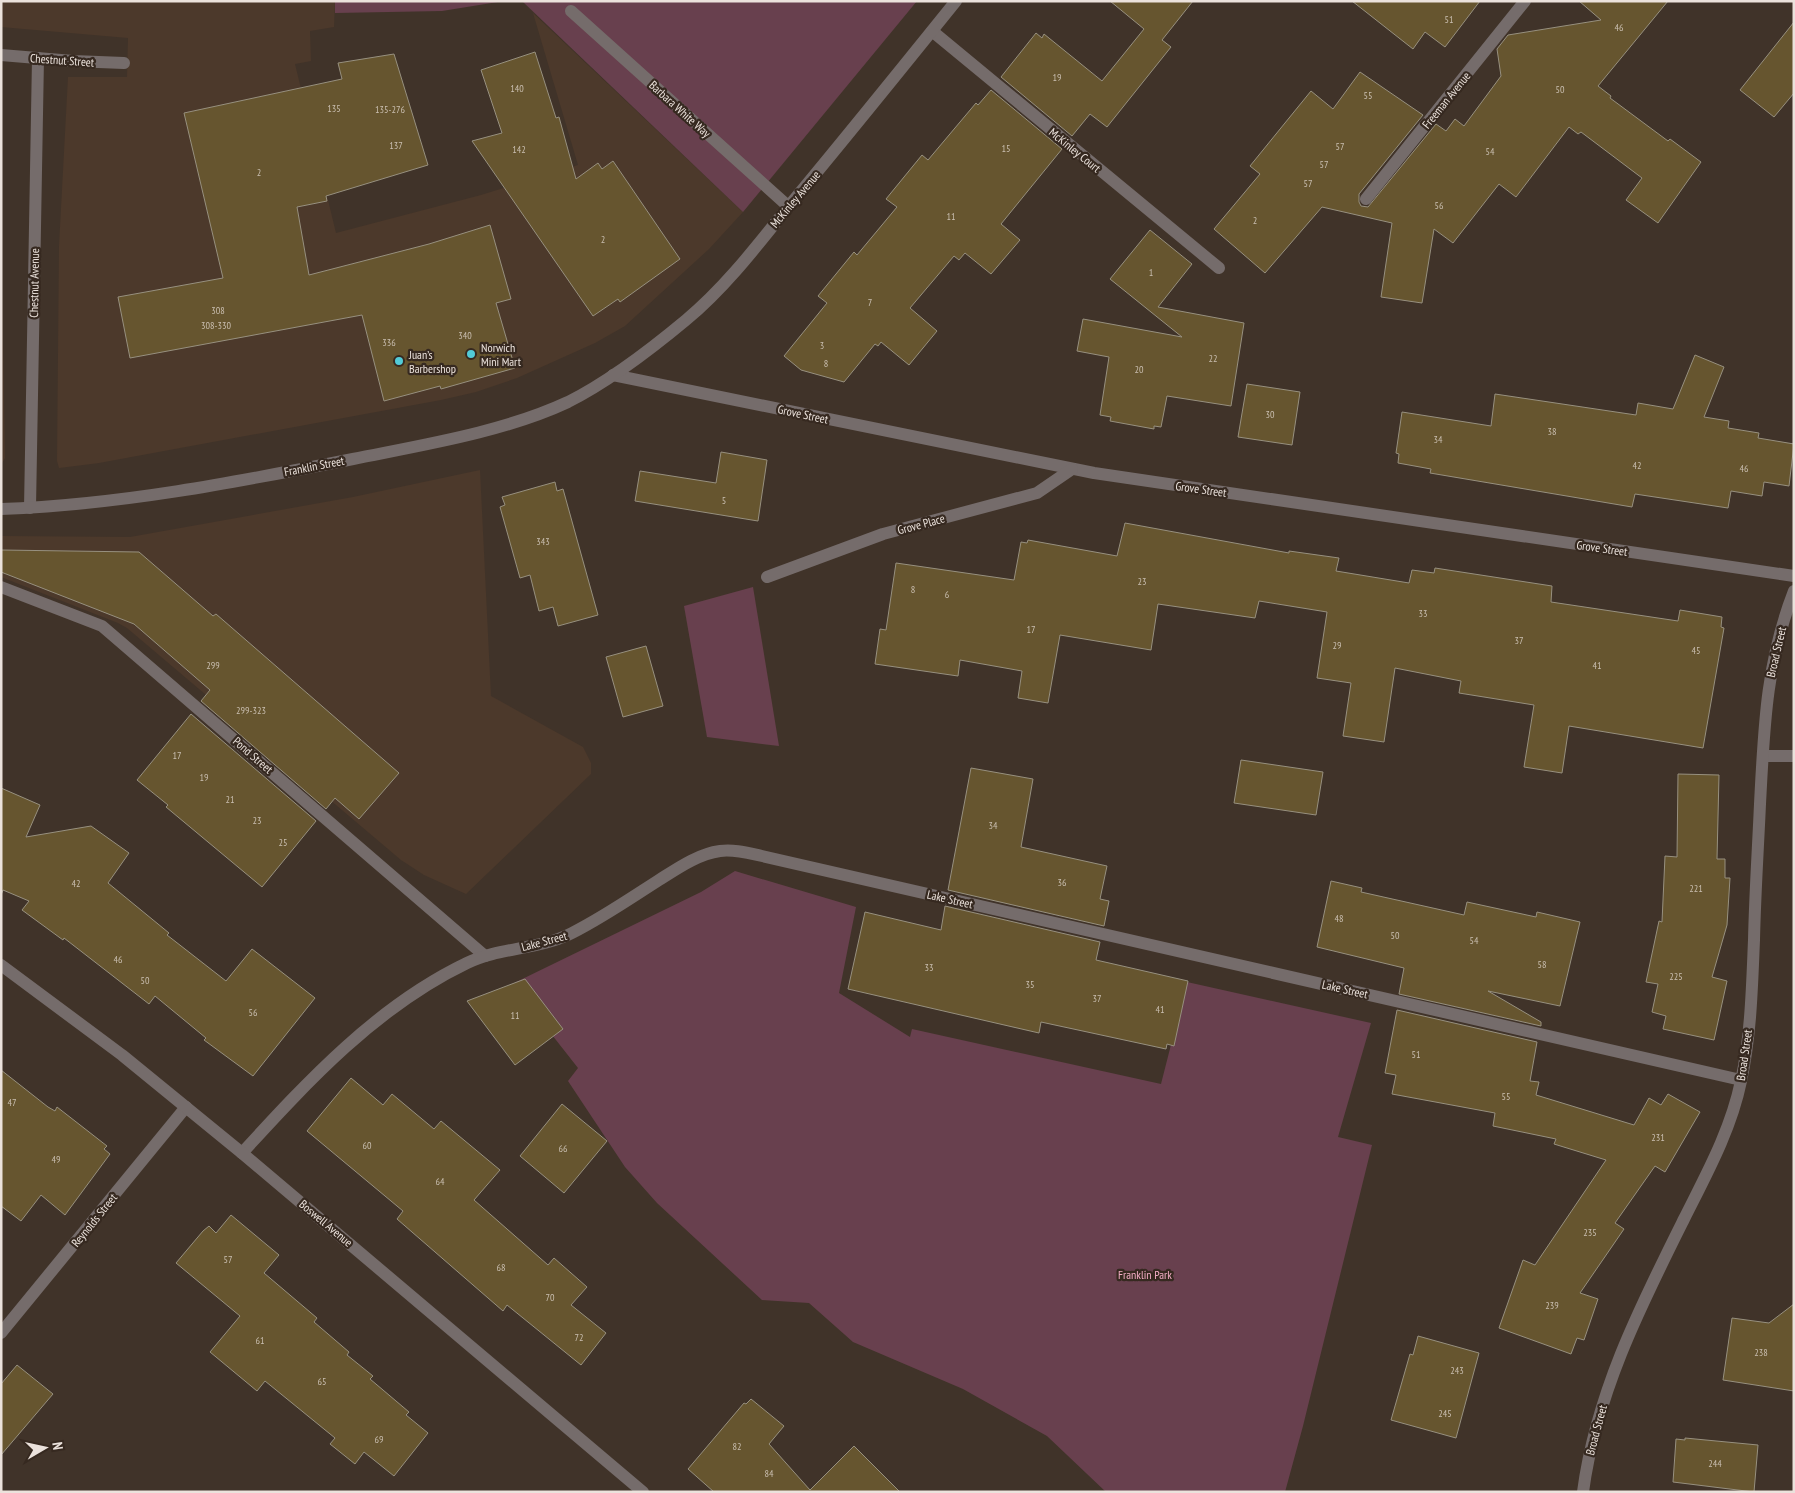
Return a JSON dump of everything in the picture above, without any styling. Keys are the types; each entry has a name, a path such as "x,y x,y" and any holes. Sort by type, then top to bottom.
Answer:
{"street":[{"name":"McKinley Avenue","path":"613,375 689,318 732,273 789,207 956,1"},
{"name":"Freeman Avenue","path":"1366,198 1525,1"},
{"name":"Barbara White Way","path":"571,11 789,207"},
{"name":"McKinley Court","path":"932,31 1219,268"},
{"name":"Chestnut Street","path":"1,55 124,63"},
{"name":"Chestnut Avenue","path":"30,508 38,58"},
{"name":"Franklin Street","path":"1,509 30,508 114,499 262,476 452,439 559,405 613,375"},
{"name":"Grove Street","path":"613,375 1072,469 1794,576"},
{"name":"Grove Place","path":"767,577 883,534 1038,493 1072,469"},
{"name":"Pond Street","path":"1,588 102,626 485,956"},
{"name":"Broad Street","path":"1583,1492 1589,1452 1617,1361 1639,1310 1717,1152 1731,1117 1741,1080 1752,988 1767,692 1780,626 1794,591"},
{"path":"1763,756 1794,756"},
{"name":"Lake Street","path":"242,1153 335,1056 364,1031 441,978 485,956 537,945 570,934 686,864 708,854 730,851 781,860 1741,1080"},
{"name":"Boswell Avenue","path":"1,965 122,1055 242,1153 642,1492"},
{"name":"Reynolds Street","path":"1,1333 186,1107"}],"shaded area":[{"path":"1,1 335,1 334,27 310,31 311,61 295,64 336,233 481,195 578,165 533,13 743,212 709,249 625,326 595,343 517,378 476,392 441,400 99,463 59,468 57,461 59,246 68,77 127,77 128,38 1,27"},
{"path":"1,230 5,458 1,465"},
{"path":"480,470 491,696 583,747 591,763 591,774 466,894 424,875 401,860 127,628 1,577 1,536 130,537 353,497"}],"green space":[{"path":"335,1 504,1 442,11 335,13"},
{"path":"522,1 917,1 743,212"},
{"path":"753,587 779,746 707,737 684,606"},
{"name":"Franklin Park","path":"735,871 856,907 839,993 910,1037 912,1029 1161,1084 1187,982 1371,1023 1338,1137 1372,1145 1285,1492 1106,1492 1047,1436 963,1389 853,1342 809,1303 762,1300 657,1203 625,1167 568,1081 578,1068 512,984 701,892"}],"building":[{"path":"1110,1 1193,1 1162,40 1171,47 1107,127 1090,114 1072,136 1001,77 1036,33 1042,38 1044,34 1102,81 1144,29"},
{"path":"1352,1 1480,1 1445,47 1425,32 1413,49"},
{"path":"1579,1 1668,1 1598,86 1611,96 1610,98 1668,141 1670,139 1701,162 1658,223 1626,200 1642,178 1581,132 1578,134 1569,127 1516,197 1499,184 1453,243 1434,229 1422,303 1381,297 1392,223 1322,207 1265,273 1214,229 1260,174 1250,166 1311,91 1333,109 1360,72 1423,115 1359,194 1361,206 1368,207 1436,124 1446,131 1455,119 1464,126 1501,76 1497,49 1508,35 1601,20"},
{"path":"1794,22 1794,93 1774,117 1740,90"},
{"path":"535,52 556,118 559,117 576,179 598,163 602,169 613,161 680,259 620,302 618,299 593,316 472,141 502,133 481,70"},
{"path":"394,54 428,165 326,196 327,201 297,207 309,275 429,244 490,225 511,299 496,303 515,368 441,389 440,386 384,401 362,315 130,358 118,297 223,278 184,113 342,79 338,63"},
{"path":"991,90 1062,149 1001,224 1020,240 991,274 965,253 959,260 954,256 910,308 937,331 909,365 881,342 878,346 875,344 844,382 801,370 784,356 827,303 818,296 854,252 857,255 897,207 886,199 922,155 928,160 976,103 978,105"},
{"path":"1150,230 1192,264 1158,307 1244,323 1231,406 1167,396 1161,427 1154,426 1154,429 1110,421 1111,417 1100,415 1109,357 1077,351 1083,319 1182,337 1110,279"},
{"path":"1695,355 1724,367 1704,417 1729,421 1728,428 1759,433 1758,438 1794,444 1789,486 1764,482 1762,496 1731,491 1728,508 1635,494 1632,507 1430,473 1431,469 1398,463 1399,454 1396,453 1402,412 1491,426 1495,394 1636,415 1638,403 1673,409"},
{"path":"1247,384 1300,392 1292,445 1238,437"},
{"path":"721,452 767,460 758,521 635,501 640,471 716,483"},
{"path":"555,482 557,491 563,489 598,615 558,626 553,607 539,611 530,575 520,578 500,507 505,505 502,497"},
{"path":"1125,523 1289,553 1289,551 1339,558 1336,571 1409,583 1412,570 1434,573 1435,568 1552,586 1551,602 1678,621 1680,610 1722,617 1721,627 1724,628 1703,748 1569,726 1562,773 1524,767 1534,705 1459,693 1461,681 1395,668 1384,742 1343,736 1351,683 1317,678 1327,612 1259,601 1255,618 1158,604 1151,650 1060,635 1048,703 1018,698 1022,671 960,660 958,676 875,664 880,629 886,630 896,563 1014,580 1021,542 1027,543 1028,540 1117,556"},
{"path":"1,550 139,552 213,616 216,614 399,773 359,819 335,798 326,809 201,701 210,690 134,624 1,572"},
{"path":"646,646 663,706 623,717 606,657"},
{"path":"191,714 316,821 262,887 166,807 168,805 137,780"},
{"path":"1241,760 1323,772 1316,815 1234,803"},
{"path":"971,768 1033,779 1021,847 1107,866 1100,899 1109,901 1104,926 948,890"},
{"path":"1678,774 1719,775 1717,859 1725,859 1725,878 1730,878 1727,925 1712,977 1727,981 1714,1040 1663,1029 1666,1016 1652,1012 1658,984 1646,982 1659,921 1662,922 1665,856 1677,857"},
{"path":"1,788 40,805 26,837 91,826 129,853 108,883 169,933 167,935 226,981 252,949 315,998 253,1076 204,1040 206,1038 155,996 149,1004 64,938 63,940 22,910 29,901 3,890 1,895"},
{"path":"1331,881 1362,888 1361,892 1464,915 1467,902 1536,917 1537,912 1580,922 1560,1006 1488,991 1541,1022 1541,1026 1399,994 1404,968 1317,947"},
{"path":"945,906 1100,942 1096,960 1188,981 1174,1046 1167,1044 1166,1049 1041,1022 1039,1033 848,989 865,912 941,930"},
{"path":"525,979 563,1029 515,1065 467,1001"},
{"path":"1397,1010 1537,1042 1530,1081 1539,1082 1536,1095 1634,1125 1649,1098 1661,1105 1668,1094 1700,1112 1665,1172 1655,1166 1615,1223 1624,1229 1580,1293 1598,1299 1584,1340 1577,1338 1571,1354 1499,1328 1523,1260 1535,1265 1606,1160 1554,1144 1556,1139 1493,1126 1495,1113 1392,1094 1396,1075 1385,1073"},
{"path":"1,1070 48,1107 55,1111 57,1107 107,1146 104,1149 110,1154 65,1215 41,1195 21,1221 1,1206"},
{"path":"351,1078 383,1105 392,1094 434,1129 441,1121 500,1170 474,1200 548,1265 554,1258 587,1287 571,1305 606,1333 581,1365 507,1305 503,1311 397,1219 403,1211 307,1131"},
{"path":"562,1104 607,1141 564,1193 520,1156"},
{"path":"231,1215 279,1255 264,1273 317,1318 314,1322 349,1352 347,1355 373,1376 370,1379 409,1412 406,1415 428,1433 394,1476 364,1452 355,1464 330,1444 335,1438 265,1381 257,1391 210,1352 240,1316 176,1263 203,1231 209,1226 216,1233"},
{"path":"1794,1304 1794,1391 1723,1380 1732,1318 1769,1323"},
{"path":"1418,1336 1479,1353 1456,1438 1391,1420 1410,1354 1413,1355"},
{"path":"17,1365 53,1394 1,1455 1,1384"},
{"path":"751,1399 784,1426 769,1444 810,1490 854,1446 900,1492 714,1492 688,1469 744,1403 746,1404"},
{"path":"1685,1438 1758,1445 1754,1492 1673,1482 1676,1439 1685,1440"}],"place":[{"name":"Norwich Mini Mart","path":"471,354"},
{"name":"Juan’s Barbershop","path":"399,361"}]}
